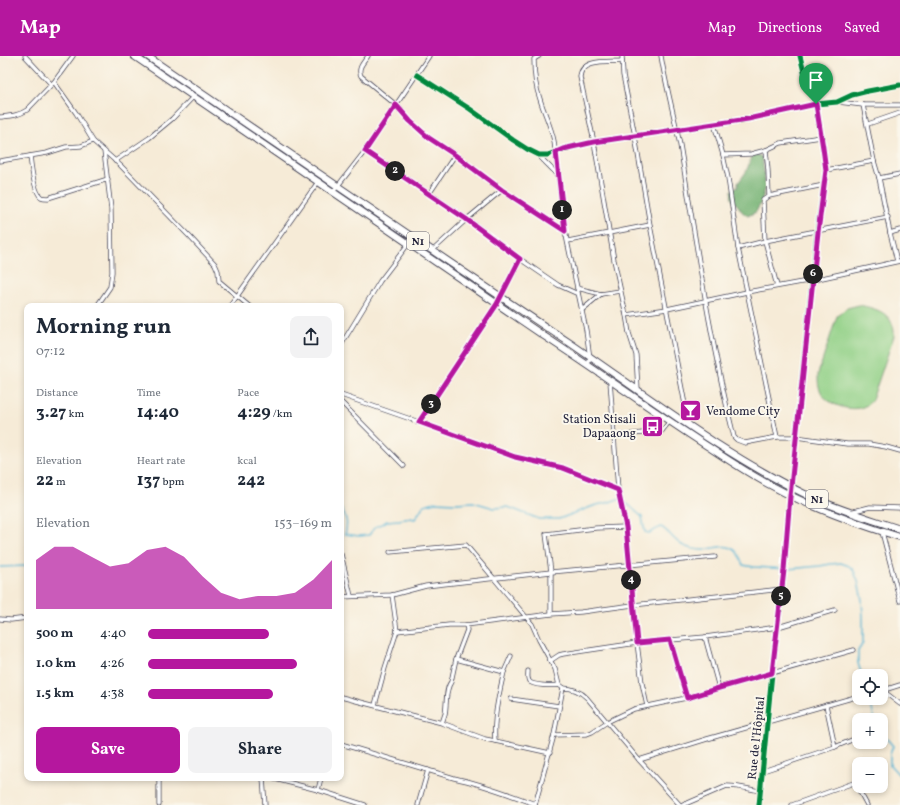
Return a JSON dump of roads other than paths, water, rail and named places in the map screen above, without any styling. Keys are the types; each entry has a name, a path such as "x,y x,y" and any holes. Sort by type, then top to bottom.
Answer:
{"highway":[{"name":"N1","path":"134,56 588,365 669,422 742,469 790,496 814,507 844,519 900,537"},
{"name":"N1","path":"147,56 690,426 740,458 813,498 848,512 900,529"}],"street":[{"path":"25,56 53,83 76,113 93,140 215,264 218,270 219,281 246,303"},
{"path":"0,117 16,116 27,110 53,83 73,56"},
{"path":"368,56 360,68 359,73 361,76 396,105 410,121 429,138 455,155 502,190 565,231"},
{"path":"333,192 365,151 429,56"},
{"path":"539,56 534,59 535,79 540,99 551,127 556,152 565,231 586,330 590,358 588,365"},
{"path":"622,56 623,75 650,225 690,426"},
{"path":"661,56 676,130 706,301 734,437 745,443 778,437 796,437 847,444 869,444 900,451"},
{"name":"Rue de l'Hôpital","path":"759,805 812,280 826,170 816,104 806,80 800,56"},
{"path":"622,61 593,63 587,65 581,71 580,77 594,142 620,291 629,333 637,360 638,390"},
{"path":"417,75 470,109 513,140 538,155 558,174"},
{"path":"837,102 852,95 900,85"},
{"path":"115,161 149,138 172,119 194,96"},
{"path":"538,155 548,155 563,149 594,142 748,119 816,104 837,102 900,105"},
{"path":"626,315 667,309 899,261 890,233 888,217 874,161 863,104"},
{"path":"868,124 900,113"},
{"path":"714,124 728,178 738,248 778,437"},
{"path":"723,155 751,154 781,144 821,137"},
{"path":"0,161 52,152 66,147 81,146 93,140"},
{"path":"766,150 769,196"},
{"path":"99,303 110,287 112,279 112,209 104,151"},
{"path":"365,151 466,219 558,285 578,294"},
{"path":"429,194 455,155"},
{"path":"30,156 35,185 40,196 43,197 48,198 108,180"},
{"path":"826,170 874,161"},
{"path":"879,178 900,174"},
{"path":"232,303 318,182"},
{"path":"777,286 765,241 763,200 769,196 824,185"},
{"path":"428,257 432,251 466,219 502,190"},
{"path":"738,248 765,241 818,232 888,217"},
{"path":"568,241 650,225"},
{"path":"890,233 900,230"},
{"path":"344,340 380,281 409,243"},
{"path":"419,422 497,304 520,259"},
{"path":"577,288 601,294 620,291"},
{"path":"582,310 601,294"},
{"path":"610,381 618,490 626,527 637,643 642,683 647,706"},
{"path":"344,396 515,457 563,468 618,490"},
{"path":"344,405 404,466"},
{"path":"614,436 662,431 669,422"},
{"path":"848,512 870,507 900,508"},
{"path":"552,614 551,572 546,534 596,528 626,527"},
{"path":"882,532 900,602"},
{"path":"344,745 470,781 509,794 535,805 550,753 560,706 561,687 554,669 535,631 526,617 466,545 390,552"},
{"path":"344,597 392,595 426,586 715,556"},
{"path":"344,569 351,596"},
{"path":"397,631 449,625 466,625 782,589"},
{"path":"375,705 397,631 392,595"},
{"path":"550,661 563,654 637,643 705,637 778,627 835,610"},
{"path":"0,619 11,620 24,618"},
{"path":"442,723 449,685 456,659 467,630 466,625"},
{"path":"705,637 719,688"},
{"path":"670,640 687,698"},
{"path":"554,735 587,734 607,722 634,709 687,698 854,650"},
{"path":"495,741 494,729 496,710 504,672 511,656"},
{"path":"456,659 504,672"},
{"path":"528,671 529,680 532,683 571,688 581,692 639,760 682,805 727,786 742,787 760,791"},
{"path":"888,688 900,685"},
{"path":"888,695 900,704"},
{"path":"344,698 442,723 495,741 550,753"},
{"path":"639,760 852,698"},
{"path":"511,699 560,706"},
{"path":"826,705 835,746"},
{"path":"763,771 852,740"},
{"path":"418,805 428,770"},
{"path":"159,781 159,805"},
{"path":"263,781 265,805"},
{"path":"283,781 318,790 365,805"},
{"path":"318,790 320,781"},
{"path":"792,805 852,784"},
{"path":"862,793 867,805"}],"waterway":[{"path":"344,514 346,521 345,534 359,536 369,535 375,527 387,521 410,518 415,519 424,505 435,502 473,502 494,508 508,507 539,519 559,519 596,505 618,499 630,506 642,517 645,532 649,533 661,527 679,543 687,547 703,550 724,546 732,548 737,552 743,565 788,569 841,563 853,569 858,581 862,600 863,643 858,651 858,663 860,669"},
{"path":"0,567 24,566"},
{"path":"871,705 873,713"},
{"path":"888,740 893,746 890,754 890,765 900,776"}],"place":[{"name":"Vendome City","path":"690,411"},
{"name":"Station Stisali Dapaaong","path":"652,426"}]}
